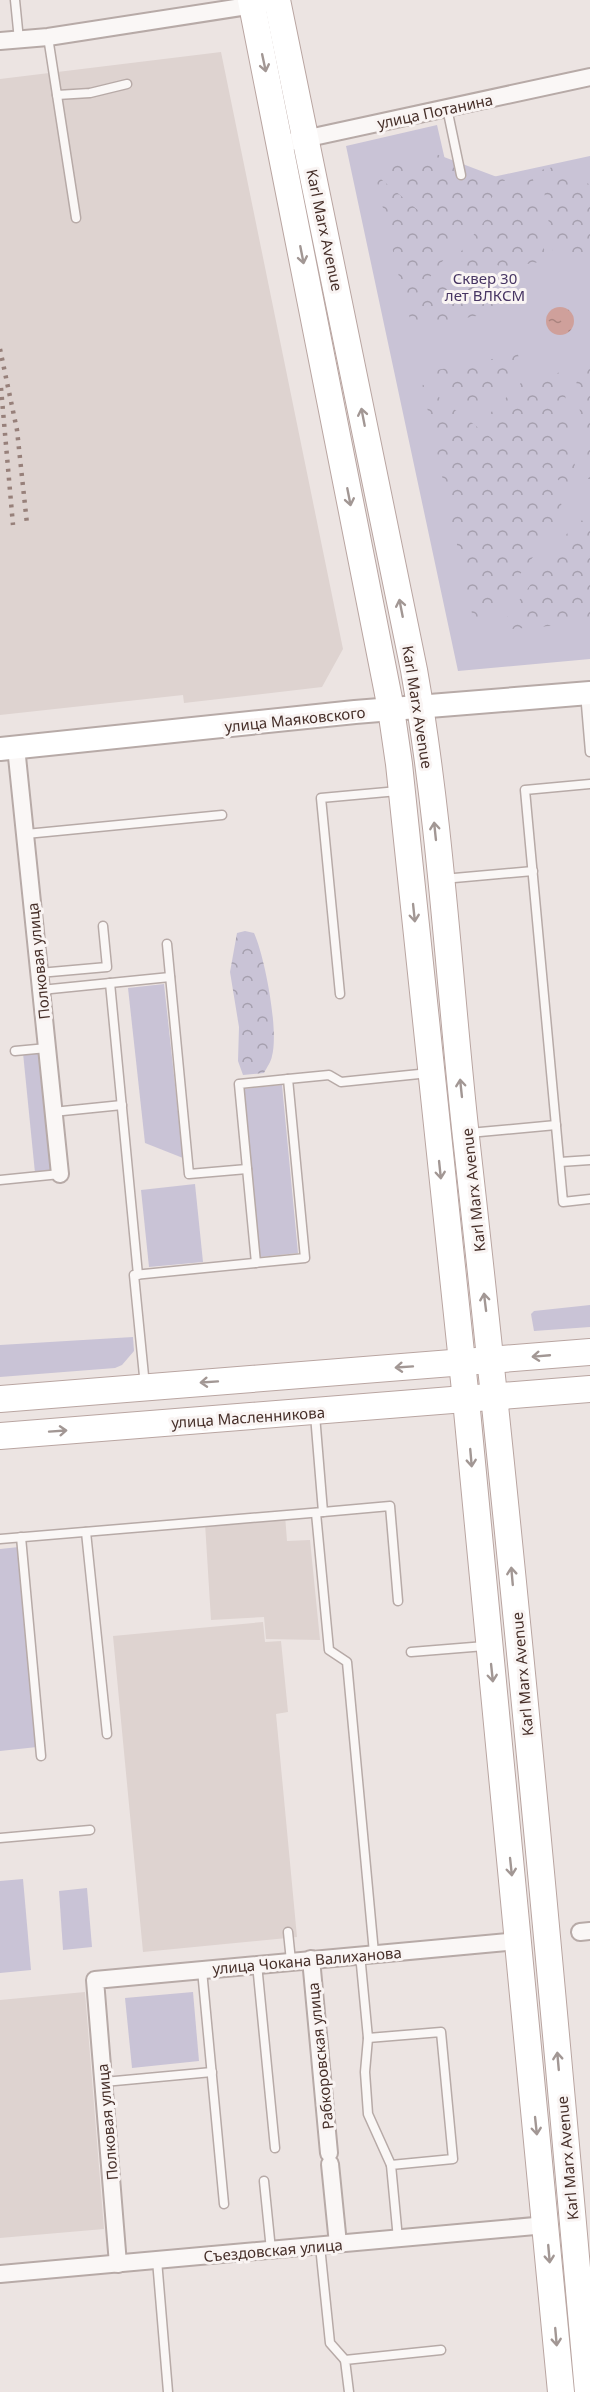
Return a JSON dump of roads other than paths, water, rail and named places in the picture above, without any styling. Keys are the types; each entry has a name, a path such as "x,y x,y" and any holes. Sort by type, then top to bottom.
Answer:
{"main road":[{"name":"Karl Marx Avenue","path":"277,1 420,707 492,1360 582,2225 588,2392"},
{"name":"Karl Marx Avenue","path":"251,3 281,144 391,709 466,1400 561,2392"},
{"name":"улица Маяковского","path":"8,748 391,709 587,693"},
{"path":"0,1399 590,1352"},
{"name":"улица Масленникова","path":"0,1436 590,1389"},
{"path":"546,2225 582,2225"}],"street":[{"path":"0,41 48,37 251,3 277,1"},
{"name":"улица Потанина","path":"281,144 590,77"},
{"name":"Полковая улица","path":"8,748 26,834 60,1174"},
{"name":"улица Чокана Валиханова","path":"95,1980 518,1941"},
{"name":"Рабкоровская улица","path":"311,1959 338,2244"},
{"name":"Полковая улица","path":"95,1980 118,2264"},
{"name":"Съездовская улица","path":"0,2274 546,2225"}],"lane":[{"path":"15,0 20,40"},
{"path":"48,37 76,218"},
{"path":"57,95 90,93 127,84"},
{"path":"447,108 461,175"},
{"path":"587,693 590,752"},
{"path":"590,784 525,790 563,1202 590,1199"},
{"path":"340,994 321,798 401,791"},
{"path":"26,834 222,815"},
{"path":"440,879 533,871"},
{"path":"40,982 107,967 103,926"},
{"path":"167,944 189,1174 247,1169"},
{"path":"40,982 110,983 170,977"},
{"path":"110,983 138,1275"},
{"path":"15,1051 47,1048"},
{"path":"256,1263 239,1084 329,1075 341,1082 430,1072"},
{"path":"145,1387 134,1275 305,1258 288,1079"},
{"path":"53,1112 122,1105"},
{"path":"466,1133 556,1125"},
{"path":"560,1162 590,1160"},
{"path":"0,1180 60,1174"},
{"path":"315,1412 329,1650 347,1662 367,1954 368,2038 365,2072 368,2114 391,2165 398,2239"},
{"path":"0,1539 390,1506 398,1601"},
{"path":"86,1532 107,1734"},
{"path":"21,1537 41,1756"},
{"path":"411,1652 489,1646"},
{"path":"0,1838 90,1830"},
{"path":"288,1932 291,1961"},
{"path":"257,1964 275,2148"},
{"path":"202,1970 224,2204"},
{"path":"368,2038 441,2032 453,2159 391,2165"},
{"path":"104,2082 212,2072"},
{"path":"264,2181 271,2250"},
{"path":"320,2246 330,2343 345,2360 349,2392"},
{"path":"157,2260 168,2392"},
{"path":"345,2360 441,2350"}],"water":[{"path":"560,307 570,311 574,321 570,331 560,335 550,331 546,321 550,311"}],"railway":[{"path":"0,349 17,430 27,524"},
{"path":"1,388 13,525"}],"park label":[{"name":"Сквер 30 лет ВЛКСМ","path":"485,286"}]}
